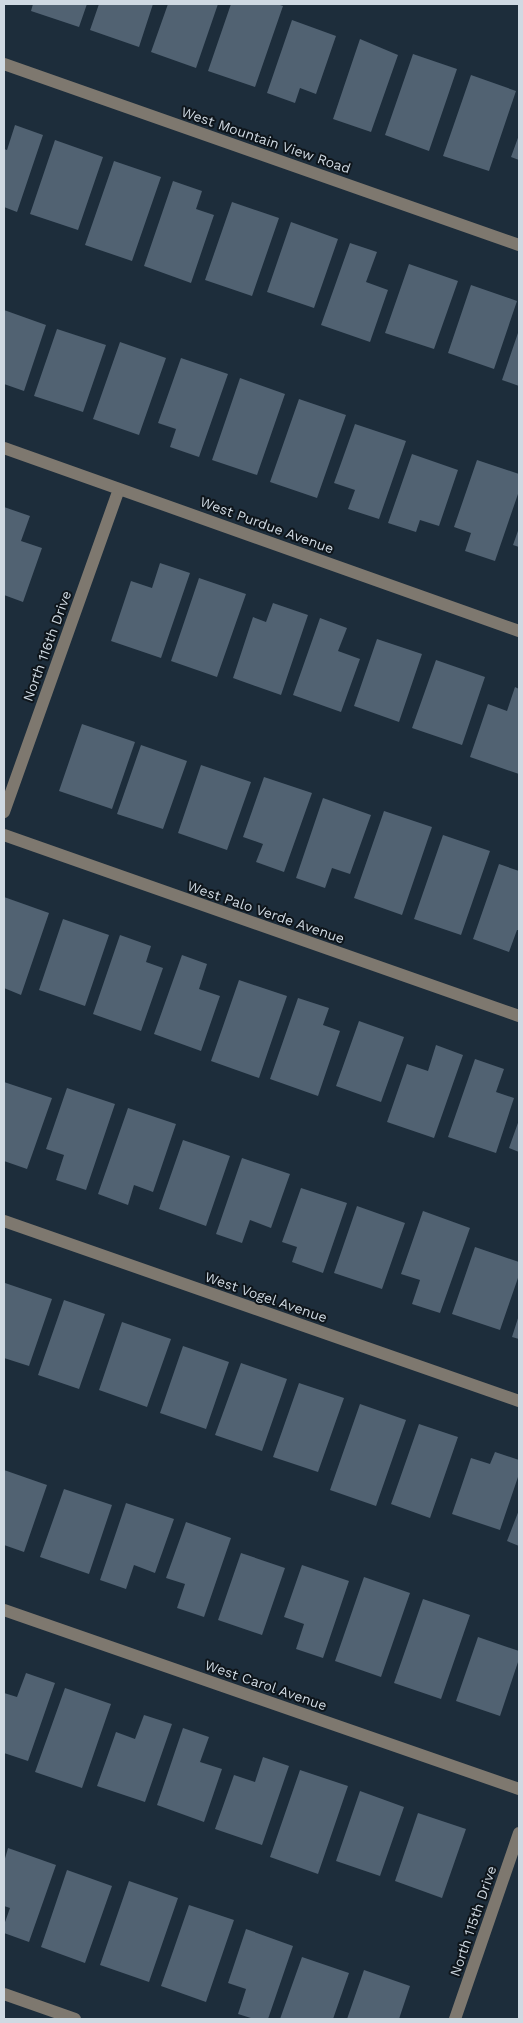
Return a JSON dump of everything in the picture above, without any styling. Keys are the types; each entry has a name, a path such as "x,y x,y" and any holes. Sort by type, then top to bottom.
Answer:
{"street":[{"name":"West Mountain View Road","path":"4,64 519,245"},
{"name":"West Purdue Avenue","path":"4,448 519,631"},
{"name":"North 116th Drive","path":"4,812 119,489"},
{"name":"West Palo Verde Avenue","path":"4,835 519,1016"},
{"name":"West Vogel Avenue","path":"4,1221 519,1401"},
{"name":"West Carol Avenue","path":"4,1610 519,1789"},
{"name":"North 115th Drive","path":"455,2019 519,1833"},
{"path":"4,1994 75,2019"}],"building":[{"path":"33,4 87,4 79,27 31,11"},
{"path":"99,4 153,4 139,47 90,30"},
{"path":"168,4 218,4 196,68 151,52"},
{"path":"231,4 277,4 283,6 255,87 208,71"},
{"path":"292,20 336,36 316,94 300,88 295,103 267,93"},
{"path":"360,39 398,55 371,132 333,119"},
{"path":"413,54 457,69 429,151 385,135"},
{"path":"471,75 516,91 489,171 443,156"},
{"path":"15,125 43,135 17,212 4,207 4,149 7,150"},
{"path":"519,135 519,160 511,157"},
{"path":"55,140 103,157 78,230 30,214"},
{"path":"114,161 161,177 132,261 85,245"},
{"path":"173,181 202,191 196,209 214,215 191,283 144,266"},
{"path":"232,202 279,218 252,296 205,280"},
{"path":"291,222 338,239 314,308 267,292"},
{"path":"350,243 377,252 366,282 388,290 370,342 321,325"},
{"path":"409,264 458,281 434,349 385,333"},
{"path":"471,285 517,301 494,369 448,353"},
{"path":"4,310 46,325 24,391 4,384"},
{"path":"57,329 106,345 83,412 34,396"},
{"path":"519,330 519,386 502,380"},
{"path":"120,342 166,358 139,435 93,419"},
{"path":"181,358 228,374 199,457 170,447 176,429 158,423"},
{"path":"240,378 285,394 257,475 212,460"},
{"path":"299,399 346,415 317,498 270,482"},
{"path":"355,424 406,441 379,519 348,509 355,490 334,483"},
{"path":"412,454 458,470 439,526 420,520 416,532 388,523"},
{"path":"477,460 519,474 519,491 495,561 465,551 471,533 454,527"},
{"path":"4,507 30,516 21,541 42,548 23,602 4,595"},
{"path":"519,528 519,547 513,545"},
{"path":"160,563 190,573 161,658 111,641 131,581 152,588"},
{"path":"199,578 246,594 217,677 171,661"},
{"path":"273,603 308,615 281,695 233,678 253,617 266,622"},
{"path":"320,618 347,628 338,651 360,659 341,712 293,695"},
{"path":"377,639 422,654 399,722 354,706"},
{"path":"436,660 485,677 462,745 412,728"},
{"path":"515,687 519,689 519,774 470,757 488,704 507,711"},
{"path":"82,724 135,742 112,809 59,791"},
{"path":"141,745 187,761 163,829 117,814"},
{"path":"201,765 251,782 227,850 178,833"},
{"path":"264,777 312,793 284,872 256,862 263,844 243,837"},
{"path":"323,798 371,815 350,874 332,868 325,888 296,878"},
{"path":"384,811 432,827 402,915 354,898"},
{"path":"443,835 490,851 461,935 414,919"},
{"path":"499,864 519,871 519,930 517,930 509,952 473,939"},
{"path":"4,897 49,913 21,995 4,988"},
{"path":"63,919 109,935 85,1006 39,990"},
{"path":"120,935 151,946 146,962 163,968 141,1031 93,1014"},
{"path":"182,955 207,964 199,989 220,996 201,1051 154,1034"},
{"path":"239,980 287,996 259,1078 211,1061"},
{"path":"298,998 329,1008 323,1025 340,1031 318,1096 270,1079"},
{"path":"359,1021 404,1037 381,1102 336,1086"},
{"path":"436,1045 463,1055 434,1138 387,1122 407,1064 428,1071"},
{"path":"475,1059 504,1069 496,1092 514,1098 496,1153 448,1137"},
{"path":"4,1082 52,1098 27,1169 4,1161"},
{"path":"67,1088 115,1104 86,1190 56,1180 64,1155 46,1149"},
{"path":"128,1108 176,1124 153,1192 134,1185 128,1205 98,1194"},
{"path":"519,1120 519,1152 509,1148"},
{"path":"183,1140 230,1156 206,1226 159,1209"},
{"path":"242,1158 290,1174 271,1228 250,1220 242,1243 216,1234"},
{"path":"301,1188 347,1203 323,1273 292,1262 297,1247 282,1242"},
{"path":"357,1206 405,1223 382,1289 334,1273"},
{"path":"423,1211 470,1228 440,1313 412,1304 420,1280 401,1274"},
{"path":"475,1247 519,1262 519,1275 500,1330 452,1314"},
{"path":"5,1283 52,1299 29,1366 4,1358"},
{"path":"64,1300 105,1314 79,1389 38,1375"},
{"path":"519,1315 519,1339 512,1337"},
{"path":"122,1322 171,1339 147,1407 99,1390"},
{"path":"183,1346 229,1362 206,1429 160,1413"},
{"path":"241,1363 287,1379 262,1451 215,1435"},
{"path":"299,1383 344,1398 318,1472 273,1457"},
{"path":"360,1404 406,1420 376,1506 330,1490"},
{"path":"419,1424 458,1437 430,1518 391,1504"},
{"path":"495,1452 519,1460 519,1474 500,1530 452,1514 471,1458 490,1464"},
{"path":"4,1470 47,1485 24,1552 4,1545"},
{"path":"64,1489 112,1505 89,1574 40,1557"},
{"path":"126,1503 174,1519 155,1573 134,1565 126,1589 100,1580"},
{"path":"519,1510 519,1546 507,1541"},
{"path":"186,1522 231,1538 204,1617 177,1608 185,1584 166,1578"},
{"path":"241,1553 285,1568 262,1635 218,1620"},
{"path":"302,1565 349,1581 323,1658 296,1649 304,1624 284,1617"},
{"path":"364,1577 410,1593 381,1677 335,1661"},
{"path":"423,1599 470,1615 441,1699 394,1683"},
{"path":"478,1637 519,1651 519,1659 500,1716 456,1701"},
{"path":"26,1673 55,1683 28,1761 4,1753 4,1693 17,1697"},
{"path":"65,1688 111,1704 82,1788 35,1772"},
{"path":"144,1715 172,1724 145,1802 97,1786 116,1732 135,1739"},
{"path":"183,1728 209,1737 200,1762 222,1769 204,1822 157,1805"},
{"path":"263,1757 289,1766 262,1845 215,1829 234,1775 255,1782"},
{"path":"300,1770 348,1786 318,1874 270,1857"},
{"path":"360,1791 404,1807 380,1876 336,1861"},
{"path":"418,1813 466,1829 442,1898 395,1881"},
{"path":"8,1848 56,1865 29,1942 4,1933 4,1925 10,1908 4,1906 4,1862"},
{"path":"67,1870 112,1886 85,1963 41,1947"},
{"path":"129,1881 178,1898 149,1982 100,1965"},
{"path":"189,1905 234,1920 206,2002 161,1986"},
{"path":"246,1929 293,1946 268,2019 254,2019 238,2014 246,1989 228,1983"},
{"path":"302,1957 349,1973 333,2019 280,2019"},
{"path":"364,1970 410,1986 399,2019 347,2019"}]}
